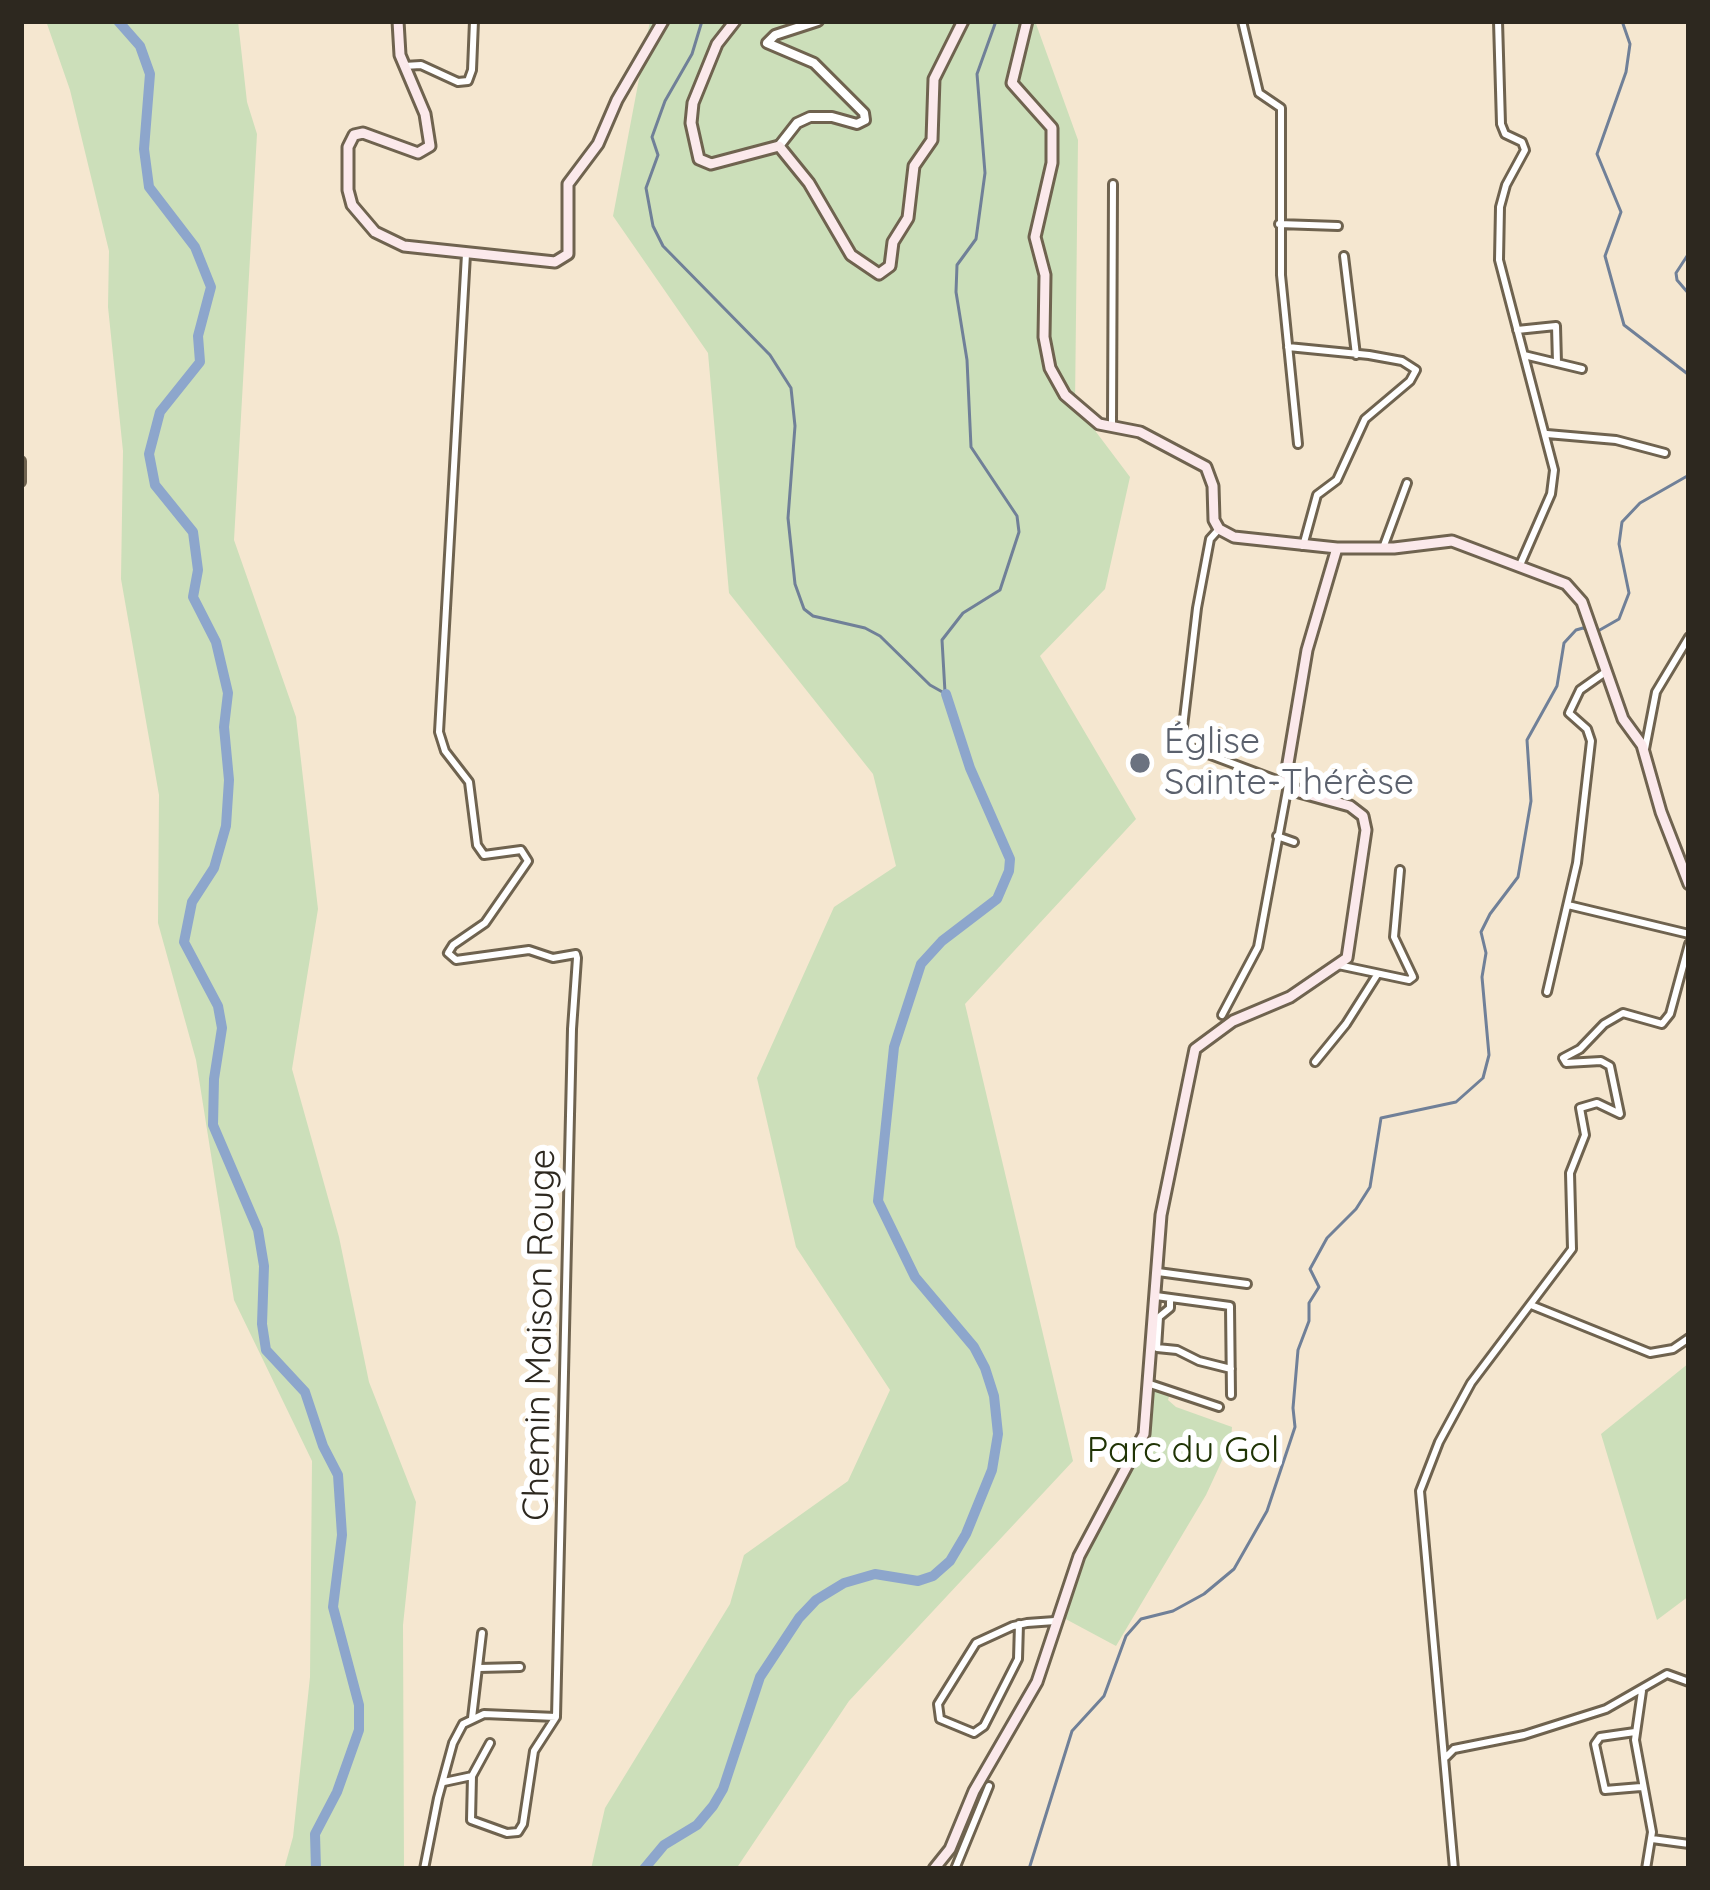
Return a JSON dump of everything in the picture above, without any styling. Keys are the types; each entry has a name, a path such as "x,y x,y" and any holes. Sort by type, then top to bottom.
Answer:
{"main road":[{"path":"398,21 404,66 424,114 430,146 418,153 363,133 354,135 348,147 350,199 359,216 385,238 417,249 555,262 567,256 568,184 598,144 617,100 663,21"},
{"path":"735,21 717,44 693,103 696,150 702,163 779,146 809,183 851,255 869,270 886,272 893,242 908,218 914,166 932,140 934,79 963,21"},
{"path":"1027,21 1012,83 1052,128 1046,200 1035,228 1045,275 1044,337 1050,368 1075,406 1112,428 1140,432 1206,467 1219,529 1251,541 1337,548 1452,541 1566,584 1576,592 1623,719 1645,752 1661,812 1689,884"},
{"path":"934,1869 950,1850 974,1791 1036,1682 1079,1556 1141,1441 1150,1384 1161,1216 1195,1049 1233,1021 1289,998 1347,958 1366,830 1363,816 1351,806 1289,785 1286,775 1306,650 1337,548"}],"street":[{"path":"404,66 421,65 458,82 468,81 474,21"},
{"path":"779,146 797,123 810,117 857,124 865,120 864,113 814,64 767,43 770,37 818,21"},
{"path":"1242,21 1259,93 1281,108 1279,224 1298,444"},
{"path":"1498,21 1502,124 1505,134 1522,142 1525,150 1506,185 1499,260 1547,434 1553,482 1520,566"},
{"path":"1112,428 1113,184"},
{"path":"1279,224 1338,226"},
{"name":"Chemin Maison Rouge","path":"466,254 439,732 445,752 469,782 477,844 484,855 521,850 528,861 485,923 448,953 456,960 529,950 561,958 576,954 556,1717 534,1751 521,1829 507,1833 471,1820 472,1776"},
{"path":"1344,256 1356,355"},
{"path":"1517,330 1556,326 1557,363"},
{"path":"1288,347 1402,362 1416,370 1410,381 1368,415 1337,480 1317,495 1303,546"},
{"path":"1524,355 1582,369"},
{"path":"1547,434 1603,438 1665,453"},
{"path":"21,461 21,482"},
{"path":"1383,548 1407,483"},
{"path":"1219,529 1210,539 1197,608 1181,744 1289,785 1258,946 1222,1015"},
{"path":"1645,752 1656,692 1689,637"},
{"path":"1547,992 1577,863 1591,741 1587,729 1569,712 1580,690 1604,673"},
{"path":"1277,836 1294,842"},
{"path":"1338,965 1408,980 1413,977 1394,937 1400,870"},
{"path":"1568,905 1689,934"},
{"path":"1454,1869 1420,1491 1439,1442 1471,1383 1572,1249 1570,1173 1585,1135 1580,1108 1597,1103 1620,1114 1610,1066 1601,1060 1566,1063 1563,1058 1623,1013 1663,1024 1689,944"},
{"path":"1315,1062 1377,975"},
{"path":"1157,1271 1247,1284"},
{"path":"1156,1296 1230,1306 1231,1396"},
{"path":"1170,1298 1170,1308 1159,1317 1156,1348 1177,1350 1231,1369"},
{"path":"1531,1305 1650,1353 1659,1354 1689,1338"},
{"path":"1150,1384 1219,1407"},
{"path":"1019,1624 1018,1659 984,1726 969,1732 940,1719 938,1704 976,1643 1019,1624 1054,1621"},
{"path":"472,1718 482,1634"},
{"path":"479,1669 520,1667"},
{"path":"1446,1757 1454,1749 1525,1736 1606,1709 1666,1674 1689,1682"},
{"path":"1642,1691 1635,1732 1652,1839 1646,1869"},
{"path":"424,1869 459,1728 472,1718 501,1713 556,1717"},
{"path":"1635,1732 1600,1737 1595,1744 1605,1790 1642,1787"},
{"path":"444,1782 472,1776 490,1744"},
{"path":"955,1869 989,1786"},
{"path":"1652,1839 1689,1844"}],"green space":[{"path":"46,21 238,21 247,102 257,134 234,540 296,717 318,909 292,1069 339,1237 369,1382 416,1502 403,1625 404,1869 284,1869 293,1837 310,1677 312,1461 234,1300 196,1060 158,923 159,795 121,579 123,451 108,307 109,251 70,90"},
{"path":"650,21 1035,21 1078,140 1075,404 1130,477 1105,589 1040,656 1136,819 965,1004 1073,1461 849,1701 736,1869 591,1869 605,1808 730,1604 744,1555 848,1481 890,1390 796,1247 757,1078 834,907 896,866 873,774 729,593 708,353 613,216"},
{"path":"1689,1363 1689,1596 1657,1620 1601,1434"},
{"name":"Parc du Gol","path":"1152,1388 1170,1393 1168,1400 1176,1407 1232,1427 1231,1441 1206,1495 1116,1646 1060,1616 1088,1544 1143,1446"}],"waterway":[{"path":"118,21 140,46 150,74 144,149 149,187 195,247 211,287 198,336 200,362 160,412 149,454 155,485 193,532 198,570 193,597 216,642 228,693 226,826 214,868 192,902 184,942 218,1006 222,1028 213,1125 258,1230 266,1350 305,1392 338,1475 342,1535 333,1607 359,1705 359,1730 337,1792 315,1834 316,1869"},
{"path":"702,21 692,54 665,101 652,137 658,155 646,188 653,226 663,246 770,355 791,388 795,426 788,518 795,584 804,609 880,636 930,685 946,694"},
{"path":"945,692 942,640 963,613 1000,590 1019,532 1017,516 971,447 967,360 956,292 957,265 976,239 985,173 977,74 996,21"},
{"path":"1622,21 1630,44 1626,72 1597,154 1621,212 1605,256 1624,325 1689,375"},
{"path":"1689,253 1676,273 1689,294"},
{"path":"1598,631 1619,619 1629,593 1619,544 1622,522 1640,503 1689,475"},
{"path":"1029,1869 1072,1731 1104,1696 1126,1636 1141,1619 1173,1611 1234,1569 1267,1511 1295,1427 1298,1350 1309,1321 1309,1303 1319,1287 1310,1269 1327,1238 1370,1187 1381,1118 1456,1102 1483,1078 1489,1055 1482,977 1486,953 1481,932 1518,877 1531,801 1527,740 1557,686 1564,643 1576,630 1590,631"},
{"path":"644,1869 664,1845 697,1825 713,1806 760,1677 799,1618 816,1600 844,1583 875,1574 918,1581 933,1576 950,1561 966,1534 992,1470 998,1434 985,1368 974,1347 915,1277 878,1201 894,1047 921,964 942,941 997,899 1009,871 1010,859 970,768 946,694"}],"place":[{"name":"Église Sainte-Thérèse","path":"1140,763"}]}
